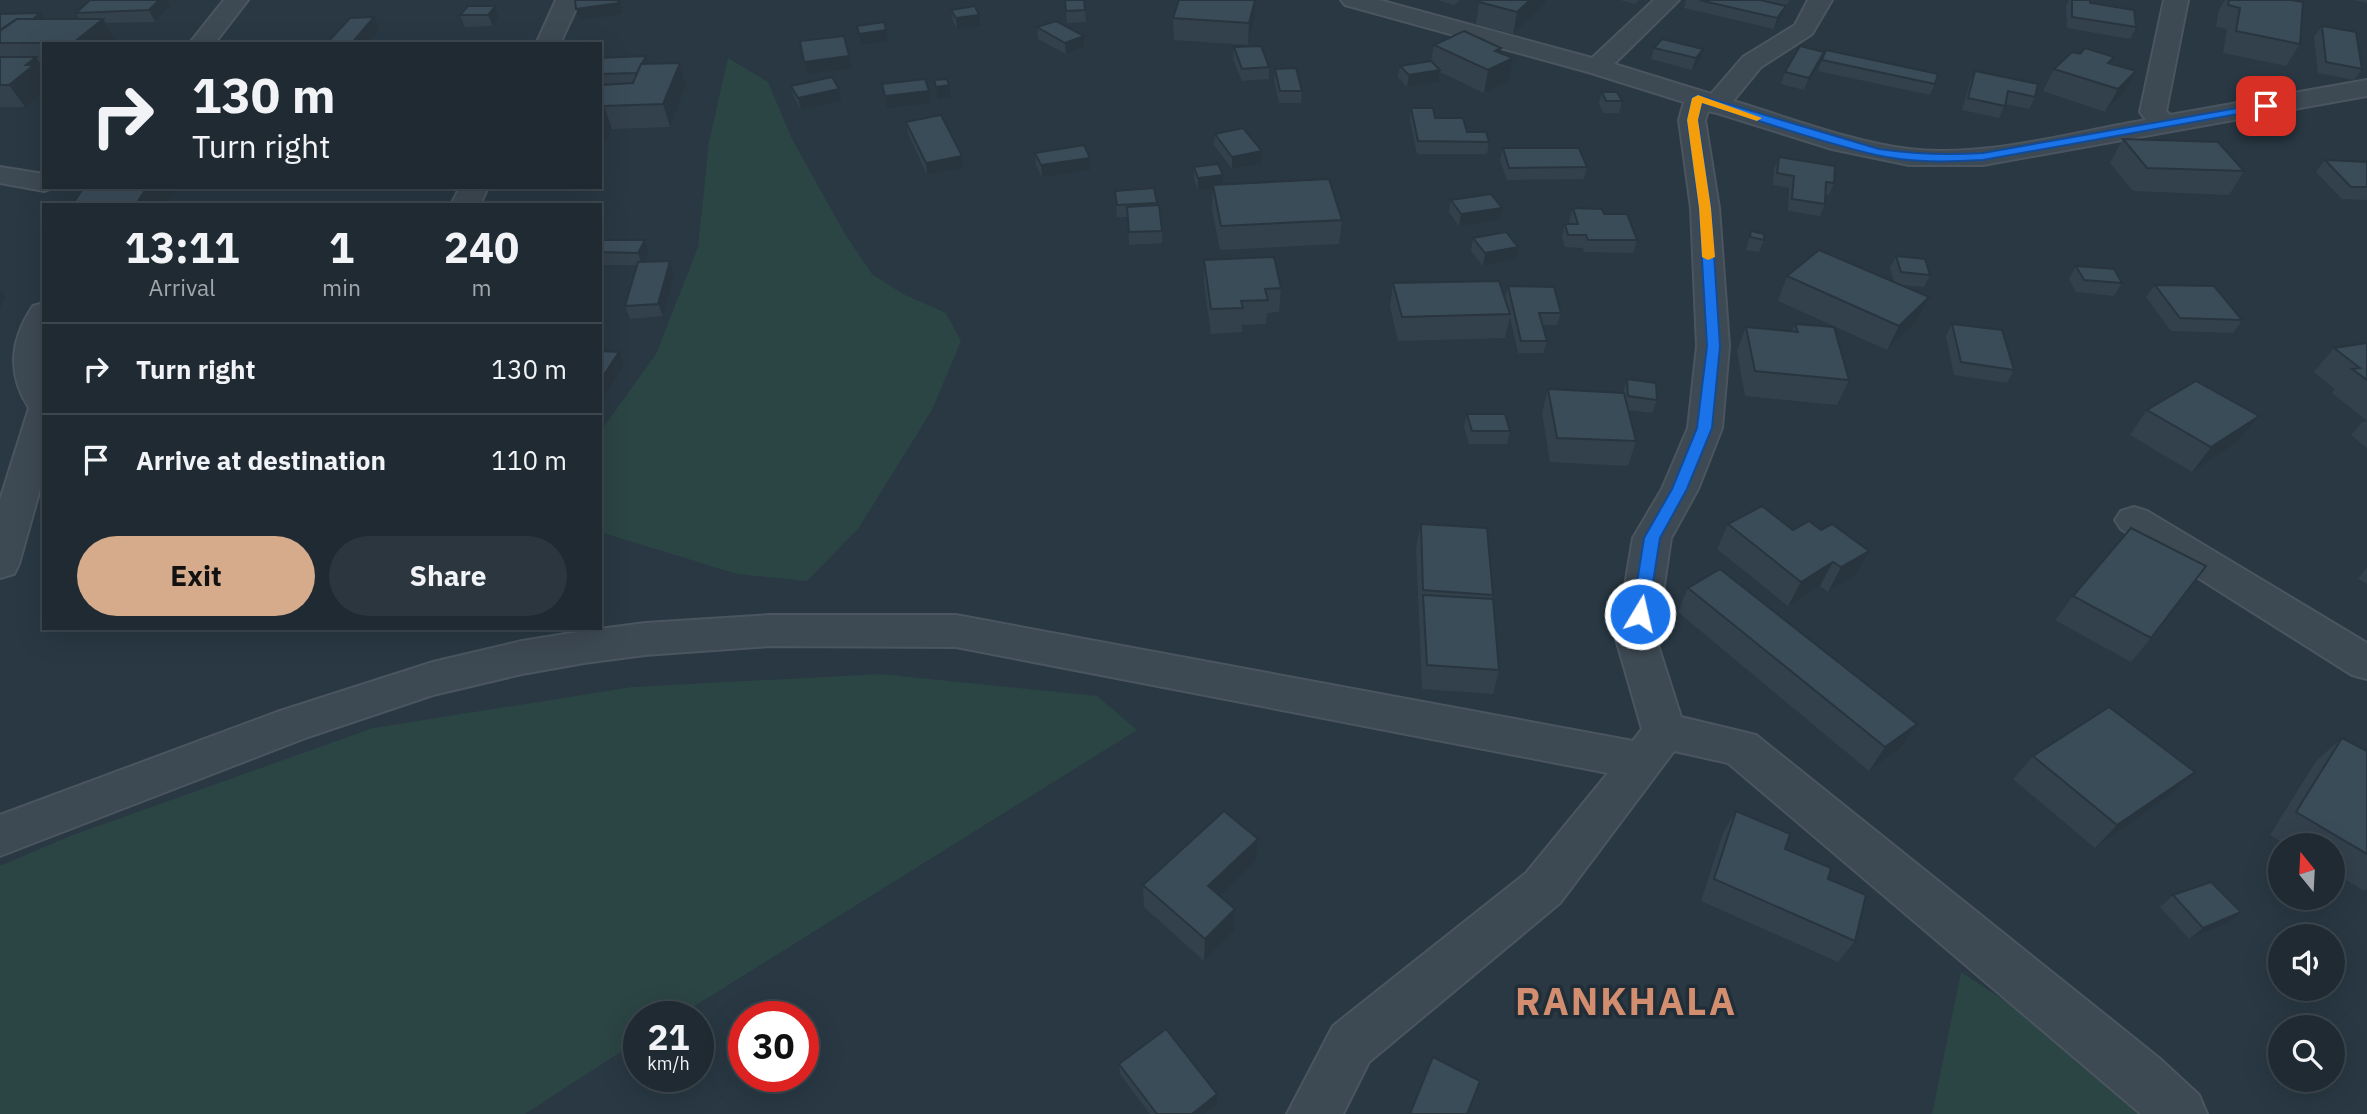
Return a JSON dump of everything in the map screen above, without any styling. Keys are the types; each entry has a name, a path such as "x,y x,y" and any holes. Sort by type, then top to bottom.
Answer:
{"street":[{"path":"203,42 236,0"},
{"path":"549,42 568,0"},
{"path":"1353,0 1597,67 1842,143 1909,157 1983,157 2367,88"},
{"path":"1597,67 1667,0"},
{"path":"1314,1114 1351,1044 1543,888 1654,746 1636,639 1652,538 1680,489 1704,428 1713,346 1705,208 1692,120 1707,102 1752,62 1804,29 1820,0"},
{"path":"2165,126 2153,112 2176,0"},
{"path":"1460,31 1485,8"},
{"path":"0,175 36,183"},
{"path":"0,195 36,183"},
{"path":"42,319 27,363 34,392 42,402"},
{"path":"0,564 42,419"},
{"path":"2134,520 2367,663"},
{"path":"0,836 85,801 361,699 464,670 611,643 771,631 878,628 956,631 1654,746 1741,748 2140,1077 2180,1114"}],"green space":[{"path":"728,58 768,82 792,139 845,234 872,274 903,294 946,313 961,341 932,410 858,529 807,581 737,574 602,533 602,429 656,354 698,247 709,142"},
{"path":"881,674 1097,696 1137,730 703,1001 623,1001 623,1050 525,1114 0,1114 0,866 70,836 373,728 632,687"},
{"path":"1961,972 2081,1051 2145,1114 1932,1114"}],"building":[{"path":"90,0 159,0 149,10 76,13"},
{"path":"575,0 618,0 619,3 576,9"},
{"path":"1065,0 1084,0 1085,10 1066,11"},
{"path":"1179,0 1255,0 1249,23 1173,18"},
{"path":"1530,0 1517,12 1479,2"},
{"path":"1699,0 1760,0 1786,6 1777,18"},
{"path":"2072,0 2090,0 2090,3 2134,10 2136,27 2072,17"},
{"path":"2229,0 2303,2 2300,44 2236,31 2240,8 2228,5"},
{"path":"468,6 495,6 488,15 460,15"},
{"path":"975,6 979,15 956,18 951,10"},
{"path":"40,13 33,19 17,19 0,30 0,14"},
{"path":"374,17 353,42 328,42 350,18"},
{"path":"17,19 103,19 74,42 0,43 0,31"},
{"path":"1056,21 1084,36 1065,43 1037,27"},
{"path":"884,22 886,30 859,34 857,26"},
{"path":"2322,26 2356,32 2362,69 2326,62"},
{"path":"1464,31 1501,48 1495,51 1513,58 1488,70 1434,45"},
{"path":"844,36 849,56 804,62 800,41"},
{"path":"1662,39 1703,49 1696,58 1654,48"},
{"path":"1261,46 1269,67 1242,69 1234,47"},
{"path":"1800,46 1824,52 1809,78 1785,72"},
{"path":"2085,48 2114,57 2108,63 2136,71 2118,89 2054,69 2072,52 2080,54"},
{"path":"1826,50 1938,74 1935,84 1822,60"},
{"path":"646,56 637,73 602,74 602,58"},
{"path":"0,57 36,57 26,65 34,65 9,85 0,85"},
{"path":"1431,61 1440,70 1409,75 1400,66"},
{"path":"680,63 663,104 604,106 602,110 602,85 633,83 641,64"},
{"path":"1296,68 1302,91 1280,91 1275,69"},
{"path":"1975,71 2038,84 2035,97 2008,91 2005,106 1968,98"},
{"path":"832,77 839,89 798,98 791,86"},
{"path":"925,79 929,91 885,96 882,84"},
{"path":"947,79 949,85 936,87 934,80"},
{"path":"1602,92 1617,92 1622,101 1606,101"},
{"path":"1411,108 1433,108 1435,118 1463,118 1467,132 1486,132 1489,142 1418,141"},
{"path":"941,115 962,156 926,163 906,122"},
{"path":"1243,128 1262,151 1232,157 1215,134"},
{"path":"2123,139 2218,142 2244,171 2147,168"},
{"path":"1084,145 1090,158 1041,165 1035,153"},
{"path":"1503,148 1579,148 1587,167 1509,168"},
{"path":"1779,157 1835,166 1834,183 1826,182 1825,204 1792,199 1794,176 1777,173"},
{"path":"2325,160 2367,162 2367,187 2351,187"},
{"path":"1218,164 1223,175 1198,178 1194,167"},
{"path":"1329,179 1342,220 1221,226 1213,185"},
{"path":"1154,188 1157,203 1117,205 1115,191"},
{"path":"83,189 146,189 137,203 73,203"},
{"path":"1491,194 1502,208 1461,214 1451,200"},
{"path":"1159,205 1162,231 1129,232 1127,207"},
{"path":"1573,208 1602,209 1604,214 1627,214 1637,240 1588,240 1586,235 1568,235 1565,224 1578,224"},
{"path":"1751,231 1764,234 1764,240 1750,237"},
{"path":"1506,232 1518,247 1485,253 1473,238"},
{"path":"645,240 638,253 602,252 602,241"},
{"path":"1819,250 1929,297 1899,326 1787,276"},
{"path":"1896,256 1925,259 1930,275 1901,272"},
{"path":"1274,257 1281,288 1265,289 1268,300 1241,301 1243,308 1211,309 1204,260"},
{"path":"670,261 658,304 625,306 638,262"},
{"path":"2076,266 2114,269 2122,283 2084,280"},
{"path":"1499,281 1510,314 1402,317 1393,283"},
{"path":"2155,285 2214,286 2242,320 2180,318"},
{"path":"1508,286 1554,287 1561,313 1539,313 1547,341 1521,341"},
{"path":"1795,324 1834,327 1849,380 1755,371 1746,327 1798,332"},
{"path":"1952,324 2002,330 2014,370 1961,362"},
{"path":"2367,343 2367,380 2352,369 2360,368 2334,348"},
{"path":"602,351 619,352 602,378"},
{"path":"1627,379 1656,383 1657,400 1628,396"},
{"path":"2196,381 2259,416 2211,447 2147,410"},
{"path":"1548,389 1624,393 1636,441 1557,438"},
{"path":"1467,414 1505,414 1510,431 1472,431"},
{"path":"1762,506 1793,530 1809,521 1821,530 1832,524 1869,551 1841,567 1833,562 1801,582 1728,524"},
{"path":"1421,524 1487,528 1493,595 1423,590"},
{"path":"2131,528 2206,566 2151,638 2073,596"},
{"path":"1720,569 1917,724 1885,747 1688,588"},
{"path":"1423,595 1493,599 1499,670 1427,665"},
{"path":"2109,707 2195,772 2117,825 2033,756"},
{"path":"2342,738 2367,751 2367,854 2345,841 2345,833 2332,833 2296,812"},
{"path":"1224,811 1258,839 1208,886 1235,909 1205,939 1143,885"},
{"path":"1736,811 1790,834 1785,849 1831,868 1828,879 1866,895 1855,941 1714,879"},
{"path":"2211,882 2241,912 2203,928 2173,895"},
{"path":"1166,1029 1217,1094 1192,1114 1157,1114 1119,1064"},
{"path":"1433,1057 1480,1081 1467,1114 1410,1114"}],"slow traffic":[{"path":"1708,257 1705,208 1692,120 1698,98 1757,118"}],"district":[{"name":"RANKHALA","path":"1626,1002"}],"route":[{"path":"1640,614 1652,538 1680,489 1704,428 1713,346 1705,208 1692,120 1698,98 1877,152 1909,157 1957,158 1983,157 2266,106"}]}
